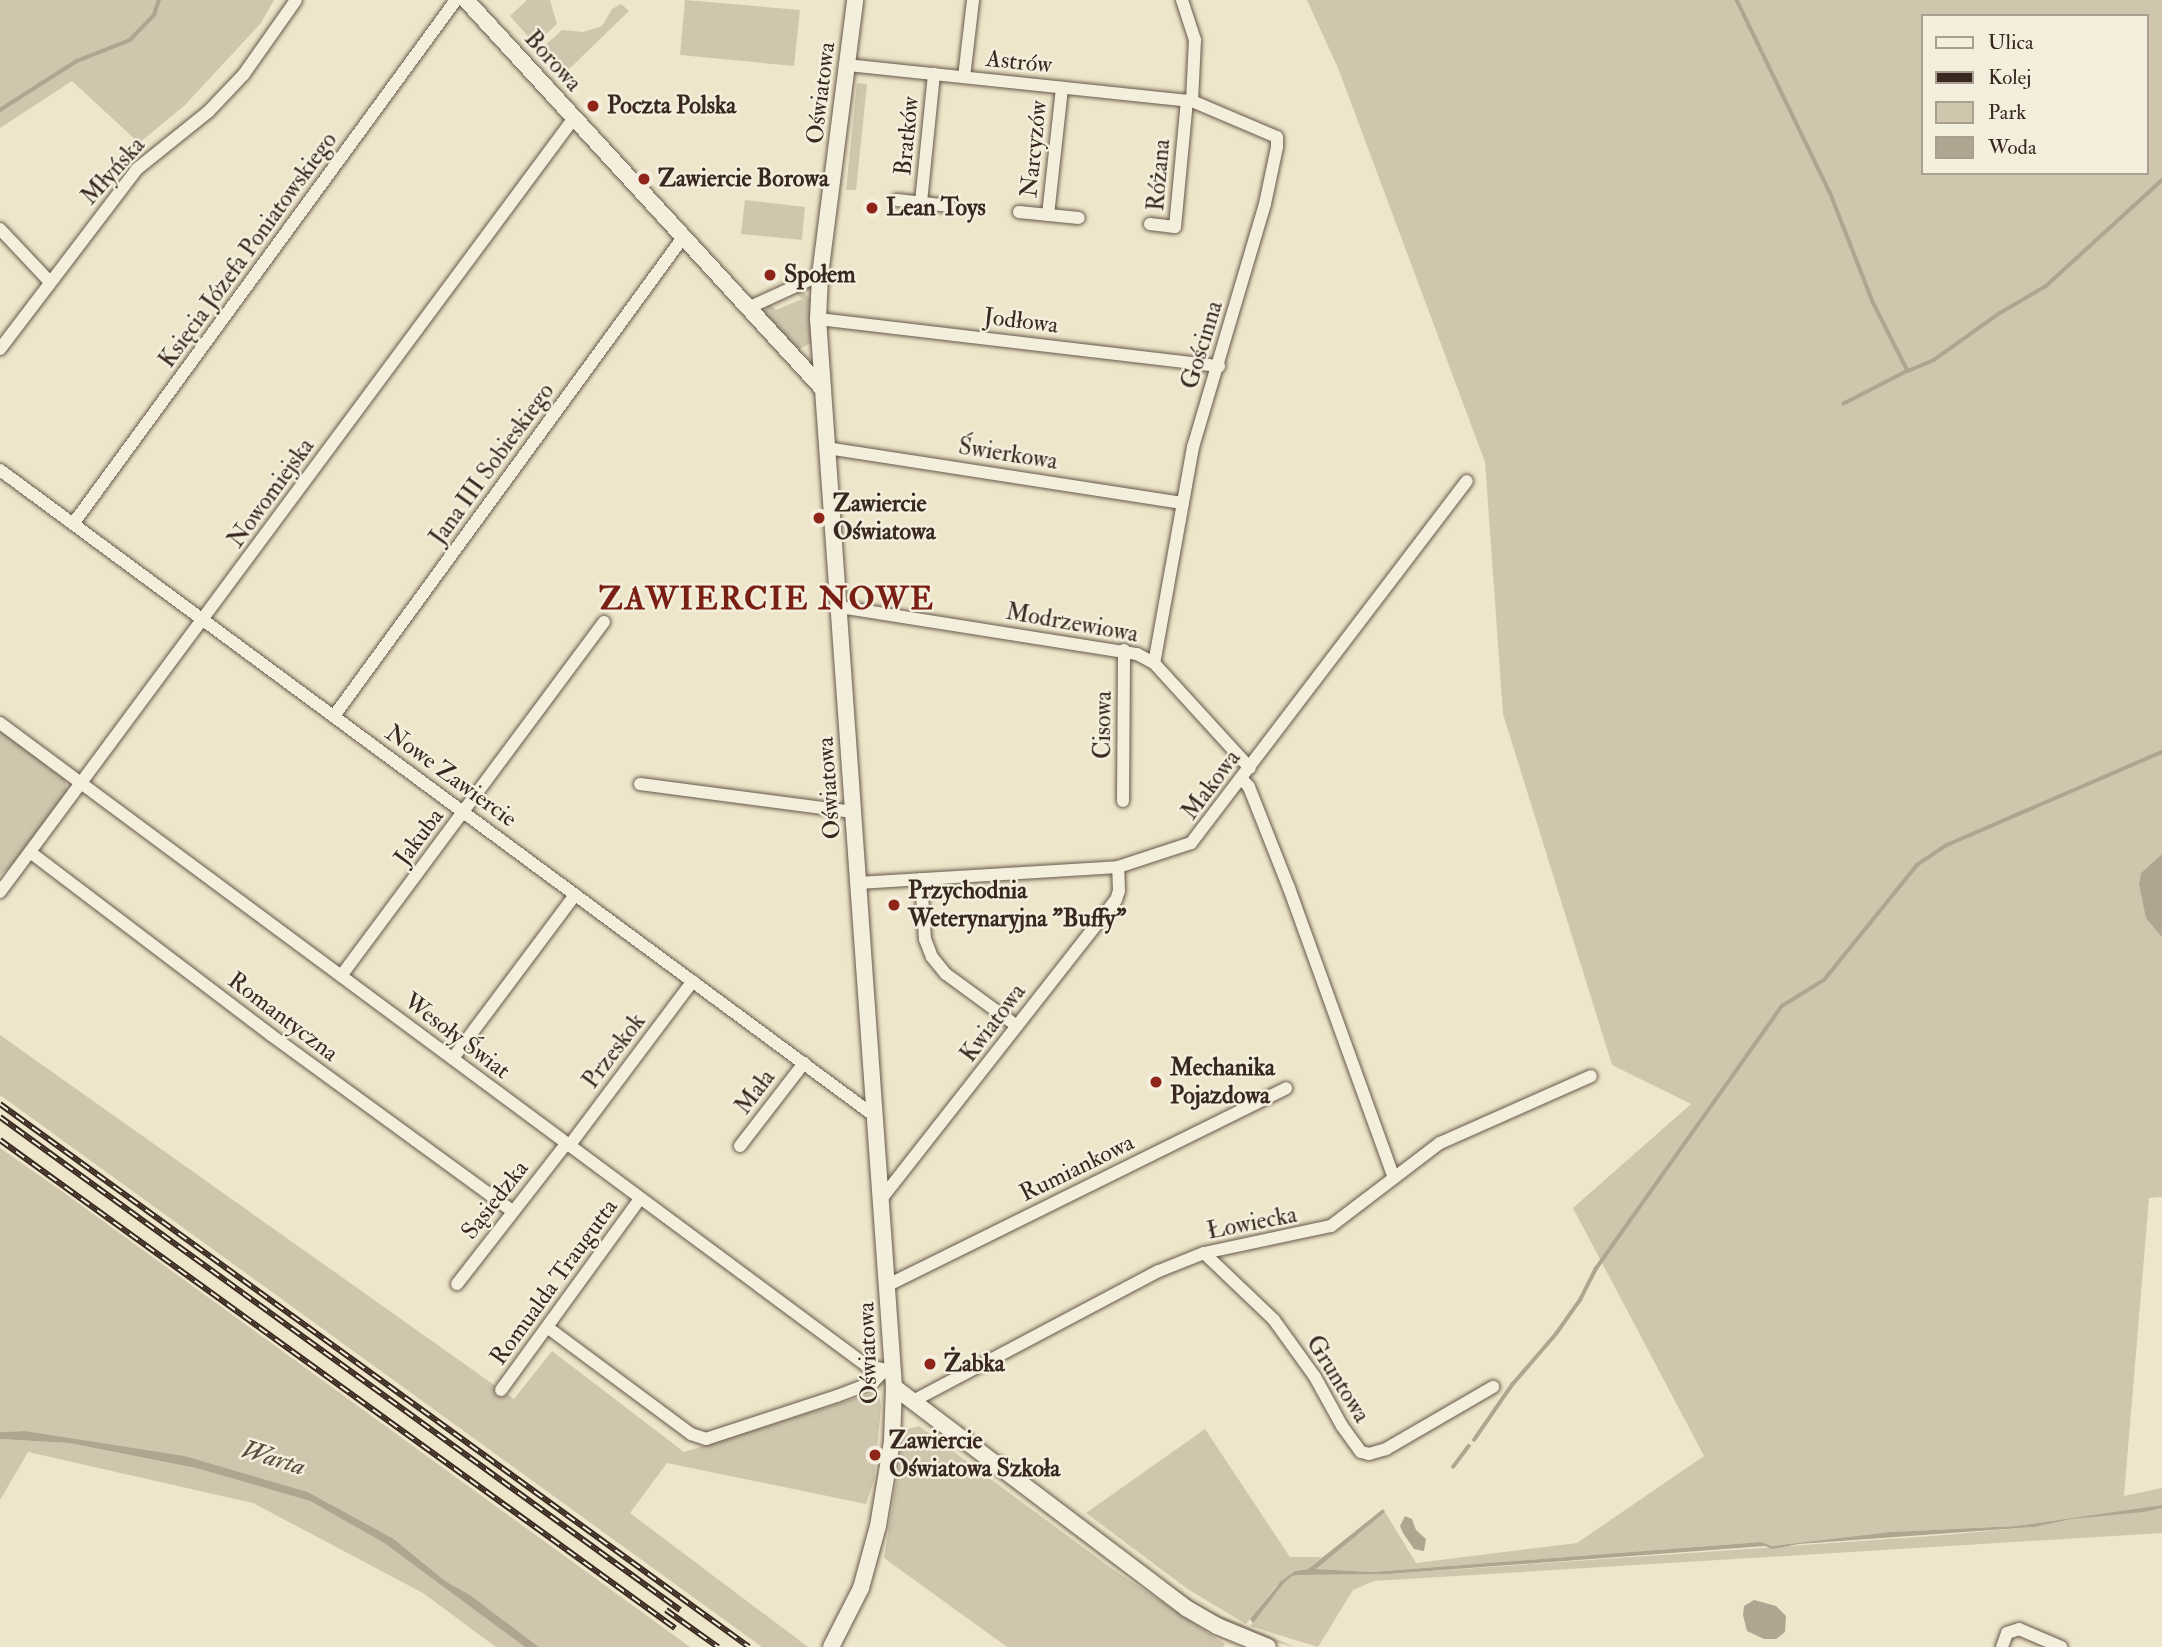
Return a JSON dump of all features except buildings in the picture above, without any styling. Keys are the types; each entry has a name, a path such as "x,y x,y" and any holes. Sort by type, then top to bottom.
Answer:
{"street":[{"name":"Młyńska","path":"0,349 137,169 208,112 244,74 296,0"},
{"name":"Księcia Józefa Poniatowskiego","path":"73,524 456,0"},
{"name":"Borowa","path":"466,0 822,388"},
{"name":"Oświatowa","path":"831,1647 853,1608 866,1572 889,1465 888,1285 818,319 820,275 855,0"},
{"path":"964,77 973,0"},
{"name":"Różana","path":"1150,224 1175,227 1195,40 1182,0"},
{"name":"Astrów","path":"847,65 1189,101"},
{"name":"Bratków","path":"921,202 934,74"},
{"name":"Narcyzów","path":"1048,215 1062,88"},
{"name":"Gościnna","path":"1154,663 1195,438 1219,366 1265,204 1278,141 1271,132 1189,101"},
{"name":"Nowomiejska","path":"0,892 574,118"},
{"name":"Bratków","path":"897,200 950,206"},
{"name":"Narcyzów","path":"1019,212 1079,218"},
{"path":"0,229 50,281"},
{"name":"Jana III Sobieskiego","path":"334,716 684,236"},
{"path":"748,308 820,275"},
{"name":"Jodłowa","path":"818,319 1219,366"},
{"name":"Świerkowa","path":"827,448 1183,503"},
{"name":"Nowe Zawiercie","path":"0,470 876,1117"},
{"name":"Makowa","path":"858,883 1118,867 1197,839 1467,481"},
{"name":"Modrzewiowa","path":"840,607 1124,650 1154,663 1246,773 1394,1178"},
{"name":"Jakuba","path":"341,976 604,622"},
{"name":"Cisowa","path":"1123,801 1124,650"},
{"name":"Wesoły Świat","path":"0,723 867,1366 890,1376"},
{"path":"640,784 853,812"},
{"name":"Romantyczna","path":"30,852 271,1035 512,1211"},
{"name":"Kwiatowa","path":"882,1198 1118,896 1118,867"},
{"path":"921,879 925,939 932,957 946,974 1017,1026"},
{"path":"453,1058 575,895"},
{"name":"Przeskok","path":"567,1145 693,981"},
{"name":"Mała","path":"740,1146 804,1063"},
{"name":"Łowiecka","path":"913,1401 1159,1271 1203,1253 1323,1230 1357,1209 1394,1178 1453,1136 1591,1076"},
{"name":"Rumiankowa","path":"888,1285 1286,1088"},
{"name":"Sąsiedzka","path":"457,1283 567,1145"},
{"name":"Romualda Traugutta","path":"501,1390 640,1199"},
{"name":"Gruntowa","path":"1203,1253 1274,1320 1315,1377 1342,1426 1361,1452 1369,1454 1386,1449 1493,1387"},
{"path":"547,1327 691,1434 706,1439 890,1376 913,1401 1186,1608 1237,1636 1268,1647"},
{"path":"2002,1647 2007,1633 2019,1629 2061,1647"}],"green space":[{"path":"0,0 274,0 261,23 185,105 139,143 72,81 0,128"},
{"path":"527,0 550,0 557,24 535,44 510,16"},
{"path":"685,0 800,10 794,66 680,55"},
{"path":"1307,0 2162,0 2162,854 2141,873 2139,884 2162,937 2162,1197 2149,1198 2124,1496 2162,1488 2162,1505 2016,1526 1890,1532 1772,1546 1761,1542 1372,1572 1315,1569 1385,1512 1416,1563 1577,1543 1704,1456 1573,1208 1691,1104 1612,1065 1503,714 1485,462 1338,68"},
{"path":"621,4 629,11 564,74 541,49 562,30 583,32 602,26 612,9"},
{"path":"857,83 867,84 856,190 846,190"},
{"path":"745,200 805,207 802,240 741,234"},
{"path":"795,292 804,292 811,300 811,343 798,350 763,315 769,303 776,310 802,299"},
{"path":"0,730 64,778 68,791 15,863 0,875"},
{"path":"0,1035 514,1399 552,1351 684,1452 879,1391 881,1407 874,1480 866,1504 667,1463 630,1513 808,1647 762,1647 0,1095"},
{"path":"0,1148 690,1647 539,1647 470,1595 445,1581 394,1539 308,1492 185,1456 24,1431 0,1432"},
{"path":"919,1426 1111,1568 1225,1644 1223,1647 1007,1647 884,1558 905,1430"},
{"path":"1205,1429 1290,1557 1322,1557 1308,1569 1295,1571 1275,1587 1246,1624 1189,1590 1086,1513"},
{"path":"0,1439 69,1443 196,1468 310,1501 383,1541 525,1647 496,1647 423,1593 253,1503 28,1452 0,1500"},
{"path":"2162,1508 2162,1533 1374,1581 1353,1590 1318,1647 1250,1626 1292,1576 1389,1574 1932,1536 2035,1527 2072,1519"},
{"path":"1134,1561 1207,1610 1295,1647 1266,1640 1207,1613"}],"water":[{"path":"2162,854 2162,937 2146,918 2139,884 2141,873"},
{"path":"25,1431 185,1456 308,1492 394,1539 445,1581 470,1595 539,1647 525,1647 383,1542 310,1501 196,1468 69,1443 0,1439 0,1432"},
{"path":"2162,1505 2162,1508 2143,1512 2072,1519 2035,1527 1799,1544 1772,1549 1765,1546 1389,1574 1292,1576 1253,1623 1250,1619 1281,1581 1295,1571 1308,1569 1383,1509 1385,1512 1316,1569 1372,1572 1761,1542 1772,1546 1890,1532 2016,1526"},
{"path":"1405,1516 1412,1519 1416,1530 1426,1539 1424,1551 1414,1549 1403,1533 1400,1526"},
{"path":"1754,1600 1776,1606 1786,1616 1785,1632 1776,1639 1764,1639 1747,1631 1744,1606"}],"waterway":[{"path":"0,110 77,61 130,40 154,15 159,0"},
{"path":"1737,0 1830,192 1873,302 1908,371 1844,404"},
{"path":"1908,371 1934,360 2000,313 2046,286 2162,180"},
{"path":"1474,1440 1512,1385 1556,1334 1580,1300 1595,1270 1782,1006 1824,980 1917,865 1947,845 2162,752"},
{"path":"1453,1467 1469,1446"}],"railway":[{"path":"0,1104 749,1647"},
{"path":"0,1117 680,1610"},
{"path":"0,1140 675,1628"},
{"path":"666,1610 718,1647"}],"place":[{"name":"Poczta Polska","path":"593,106"},
{"name":"Zawiercie Borowa","path":"644,179"},
{"name":"Lean Toys","path":"872,208"},
{"name":"Społem","path":"770,275"},
{"name":"Zawiercie Oświatowa","path":"819,518"},
{"name":"Przychodnia Weterynaryjna \"Buffy\"","path":"894,905"},
{"name":"Mechanika Pojazdowa","path":"1156,1082"},
{"name":"Żabka","path":"930,1364"},
{"name":"Zawiercie Oświatowa Szkoła","path":"875,1455"}],"district":[{"name":"ZAWIERCIE NOWE","path":"767,599"}],"water label":[{"name":"Warta","path":"273,1459"}]}
